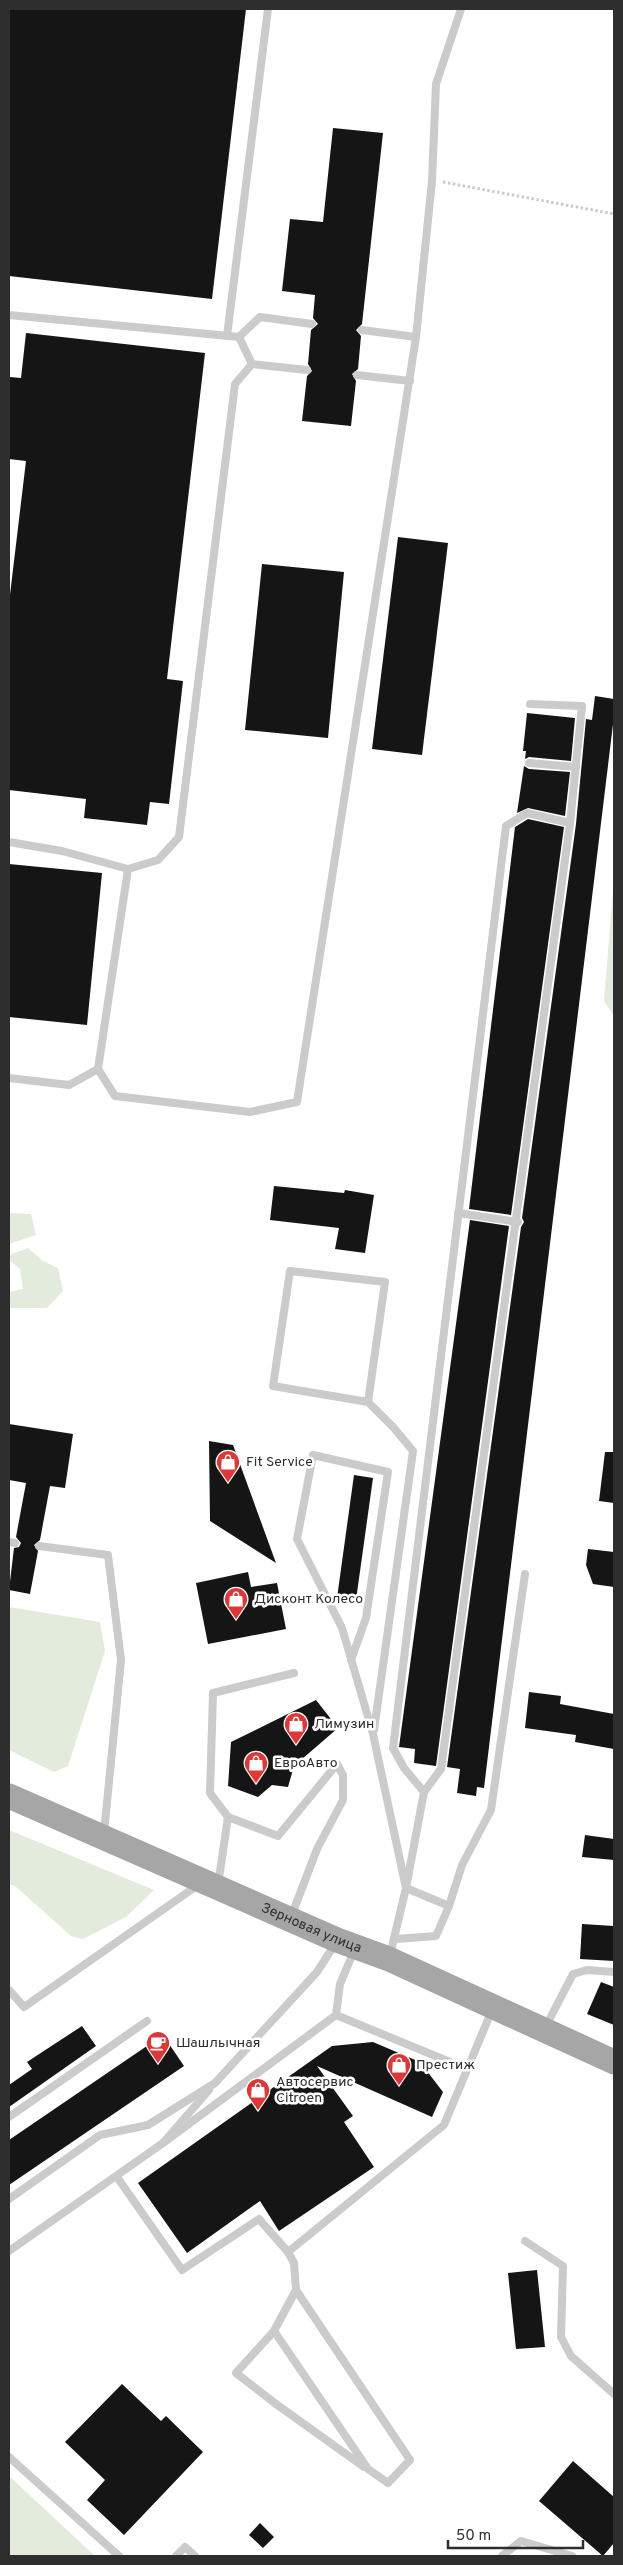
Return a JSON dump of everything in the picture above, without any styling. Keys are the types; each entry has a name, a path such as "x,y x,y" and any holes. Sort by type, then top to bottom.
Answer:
{"main road":[{"name":"Зерновая улица","path":"9,1796 346,1943 392,1949 494,2006 614,2062"}],"lane":[{"path":"226,336 268,9"},
{"path":"128,869 98,1069 115,1096 250,1112 297,1102 410,381 432,181 436,84 461,9"},
{"path":"9,315 239,338"},
{"path":"239,338 260,317 312,324"},
{"path":"362,330 416,337"},
{"path":"239,338 252,364"},
{"path":"252,364 307,370"},
{"path":"9,842 62,851 128,869 158,860 179,837 234,384 252,364"},
{"path":"357,375 410,381"},
{"path":"525,1574 491,1810 462,1865 449,1906 436,1936 392,1949 406,1888 424,1792 441,1769 518,1222 570,823 582,706 530,704"},
{"path":"529,763 576,767"},
{"path":"424,1792 404,1768 393,1748 506,826 527,813 570,823"},
{"path":"9,1078 69,1085 98,1069"},
{"path":"458,1213 518,1222"},
{"path":"368,1402 385,1282 290,1271 273,1386 368,1402 394,1428 413,1451 373,1734"},
{"path":"351,1660 366,1618 388,1472 313,1455 298,1539 342,1628 351,1660 373,1734 406,1888"},
{"path":"39,1546 108,1555 120,1660 104,1837"},
{"path":"290,1919 316,1849 343,1800 343,1774 337,1764 278,1836 228,1817 210,1792 213,1693 294,1673"},
{"path":"9,1990 24,2007 211,1883 228,1817"},
{"path":"406,1888 449,1906"},
{"path":"9,2251 163,2143 336,2015 346,1943"},
{"path":"163,2143 215,2083 346,1943"},
{"path":"545,2030 573,1974 587,1970 614,1972"},
{"path":"288,2252 444,2125 494,2006"},
{"path":"336,2015 467,2069"},
{"path":"9,2118 147,2021"},
{"path":"9,2199 100,2135 148,2125 215,2083"},
{"path":"117,2176 182,2270 259,2219 288,2252 294,2263 296,2290 410,2460 388,2483 276,2404 236,2373 274,2331 296,2290"},
{"path":"525,2240 563,2266 561,2337 571,2356 614,2394"},
{"path":"274,2331 368,2470"},
{"path":"9,2457 119,2556"},
{"path":"502,2556 521,2541 572,2556"},
{"path":"176,2556 185,2547 194,2556"}],"path":[{"path":"432,181 614,214"}],"green space":[{"path":"614,878 614,1016 604,1001"},
{"path":"9,1213 31,1214 36,1235 9,1244"},
{"path":"28,1248 43,1261 58,1268 63,1291 47,1308 9,1308 9,1292 23,1289 20,1269 9,1260 9,1255"},
{"path":"9,1607 100,1622 105,1651 68,1766 54,1772 9,1750"},
{"path":"9,1830 154,1890 126,1917 83,1939 71,1936 15,1886 9,1884"},
{"path":"9,2476 95,2556 9,2556"}],"building":[{"path":"9,9 246,9 212,299 9,276"},
{"path":"333,128 383,133 362,324 356,330 361,336 358,369 352,374 356,381 351,426 302,421 307,376 312,371 308,364 311,330 318,324 313,318 315,295 282,291 290,219 323,222"},
{"path":"26,333 205,353 167,679 183,681 169,804 150,802 147,825 84,818 86,799 9,790 9,603 26,461 9,459 9,386 10,377 21,378"},
{"path":"398,537 448,543 422,755 372,749"},
{"path":"262,564 344,572 328,738 245,730"},
{"path":"595,696 614,699 614,716 484,1788 477,1787 476,1796 457,1793 460,1769 447,1767 521,1227 524,1222 522,1218 576,824 586,719 592,720"},
{"path":"527,713 575,718 571,761 529,757 525,759 526,751 523,751"},
{"path":"524,766 529,769 570,772 565,816 528,808 517,813"},
{"path":"528,819 564,827 511,1215 469,1209 515,827"},
{"path":"9,864 102,873 87,1025 9,1017"},
{"path":"274,1186 344,1193 345,1190 374,1195 365,1253 335,1249 339,1228 270,1220"},
{"path":"470,1220 509,1226 436,1766 414,1763 415,1749 399,1747"},
{"path":"9,1424 73,1434 65,1488 50,1486 40,1540 34,1545 38,1551 30,1594 9,1590 14,1548 19,1547 21,1543 16,1537 26,1483 9,1480"},
{"name":"Fit Service","path":"209,1441 233,1445 276,1563 210,1521"},
{"path":"605,1452 614,1452 614,1503 599,1501"},
{"path":"354,1475 373,1478 356,1600 337,1598"},
{"path":"588,1549 614,1552 614,1587 593,1584 586,1565"},
{"path":"248,1572 251,1587 277,1583 286,1629 208,1644 196,1583"},
{"path":"529,1692 561,1696 560,1704 614,1714 614,1749 575,1742 576,1735 525,1728"},
{"path":"316,1700 338,1728 294,1766 288,1787 272,1785 258,1797 228,1786 231,1742"},
{"path":"585,1835 614,1839 614,1860 582,1857"},
{"path":"582,1924 614,1926 614,1961 580,1959"},
{"path":"601,1982 614,1987 614,2025 587,2014"},
{"path":"82,2026 96,2046 9,2107 9,2085 32,2069 27,2062"},
{"path":"163,2035 184,2066 9,2185 9,2140"},
{"path":"373,2042 420,2062 443,2092 432,2117 317,2066 353,2116 344,2122 374,2167 279,2231 260,2201 187,2253 138,2183 332,2046"},
{"path":"537,2270 545,2347 516,2349 508,2273"},
{"path":"122,2384 161,2421 166,2416 203,2452 124,2535 87,2500 105,2480 65,2442"},
{"path":"573,2461 614,2497 614,2543 603,2556 539,2501"},
{"path":"260,2523 274,2537 263,2548 249,2535"}],"place":[{"name":"Fit Service","path":"228,1483"},
{"name":"Дисконт Колесо","path":"236,1620"},
{"name":"Лимузин","path":"296,1745"},
{"name":"ЕвроАвто","path":"256,1784"},
{"name":"Шашлычная","path":"158,2064"},
{"name":"Престиж","path":"399,2086"},
{"name":"Автосервис Citroen","path":"258,2111"}]}
